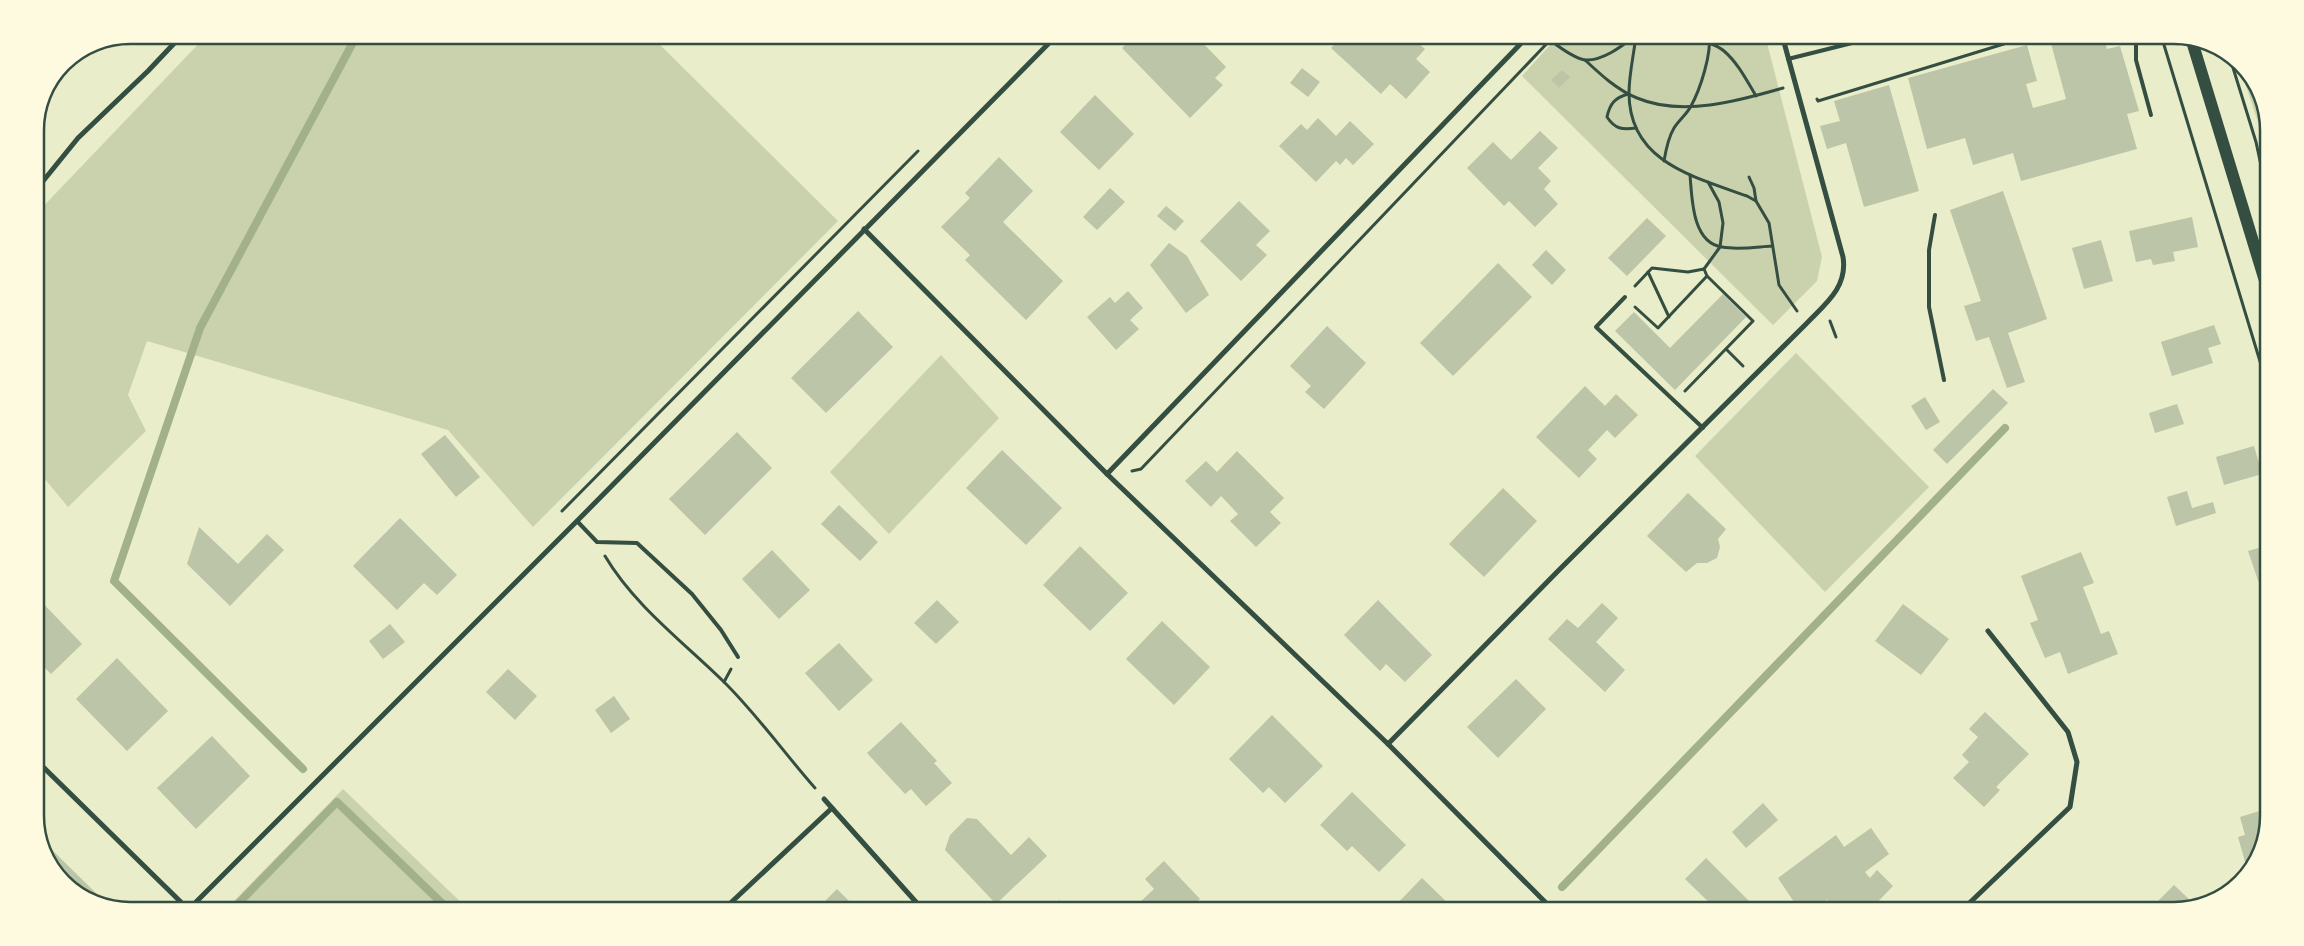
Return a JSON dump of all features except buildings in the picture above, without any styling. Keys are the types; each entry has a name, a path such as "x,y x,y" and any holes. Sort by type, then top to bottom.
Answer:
{"main road":[{"path":"2193,46 2260,264"}],"street":[{"path":"44,180 78,138 174,44"},
{"path":"198,902 1048,44"},
{"path":"1107,474 1520,44"},
{"path":"1388,744 1828,301 1844,278 1843,257 1784,44"},
{"path":"864,229 1107,474 1388,744 1545,902"},
{"path":"1971,902 2070,807 2077,762 2068,732 1988,631"},
{"path":"44,768 180,902"},
{"path":"824,799 916,902"},
{"path":"732,902 832,808"}],"lane":[{"path":"1788,59 1848,44"},
{"path":"2136,44 2136,60 2151,115"},
{"path":"1935,215 1930,250 1929,307 1944,380"},
{"path":"1625,297 1596,327 1676,400 1703,428"},
{"path":"577,521 597,542 637,543 692,594 721,630 738,657"}],"path":[{"path":"1107,474 1142,469 1546,44"},
{"path":"1556,44 1585,60 1606,80 1629,94 1654,103 1691,108 1756,96 1796,84"},
{"path":"1585,60 1605,56 1624,44"},
{"path":"1635,44 1629,94 1636,128 1644,144 1664,161 1690,175 1756,201"},
{"path":"1664,161 1667,143 1674,128 1691,108 1704,70 1710,44 1724,50 1756,96"},
{"path":"1815,94 1818,101 2004,44"},
{"path":"2164,44 2260,361"},
{"path":"2233,67 2260,161"},
{"path":"1781,79 1786,97"},
{"path":"1629,94 1618,97 1610,105 1607,117 1613,126 1623,130 1636,128"},
{"path":"557,516 921,147"},
{"path":"1690,175 1698,225 1705,239 1720,247 1772,246"},
{"path":"1749,177 1754,188 1756,201 1769,223 1779,284 1797,311"},
{"path":"1707,276 1658,328 1625,297 1652,268 1688,272 1704,269 1720,247 1722,223 1720,209 1708,182"},
{"path":"1676,400 1753,321 1707,276 1704,269"},
{"path":"1648,272 1669,316"},
{"path":"1790,318 1803,304"},
{"path":"1726,349 1744,366 1738,373"},
{"path":"597,542 612,568 652,615 724,682 824,799"}],"green space":[{"path":"198,44 659,44 838,221 533,527 448,430 147,341 128,395 146,431 68,507 44,478 44,206"},
{"path":"1551,44 1767,44 1822,257 1817,281 1773,325 1522,76"},
{"path":"2244,79 2256,102 2260,128"},
{"path":"1796,353 1929,487 1825,592 1695,456"},
{"path":"941,355 999,418 889,534 830,472"},
{"path":"343,789 461,902 235,902"}],"waterway":[{"path":"303,769 114,581 200,328 352,44"},
{"path":"1562,887 2005,428"},
{"path":"240,902 337,802 441,902"}]}
